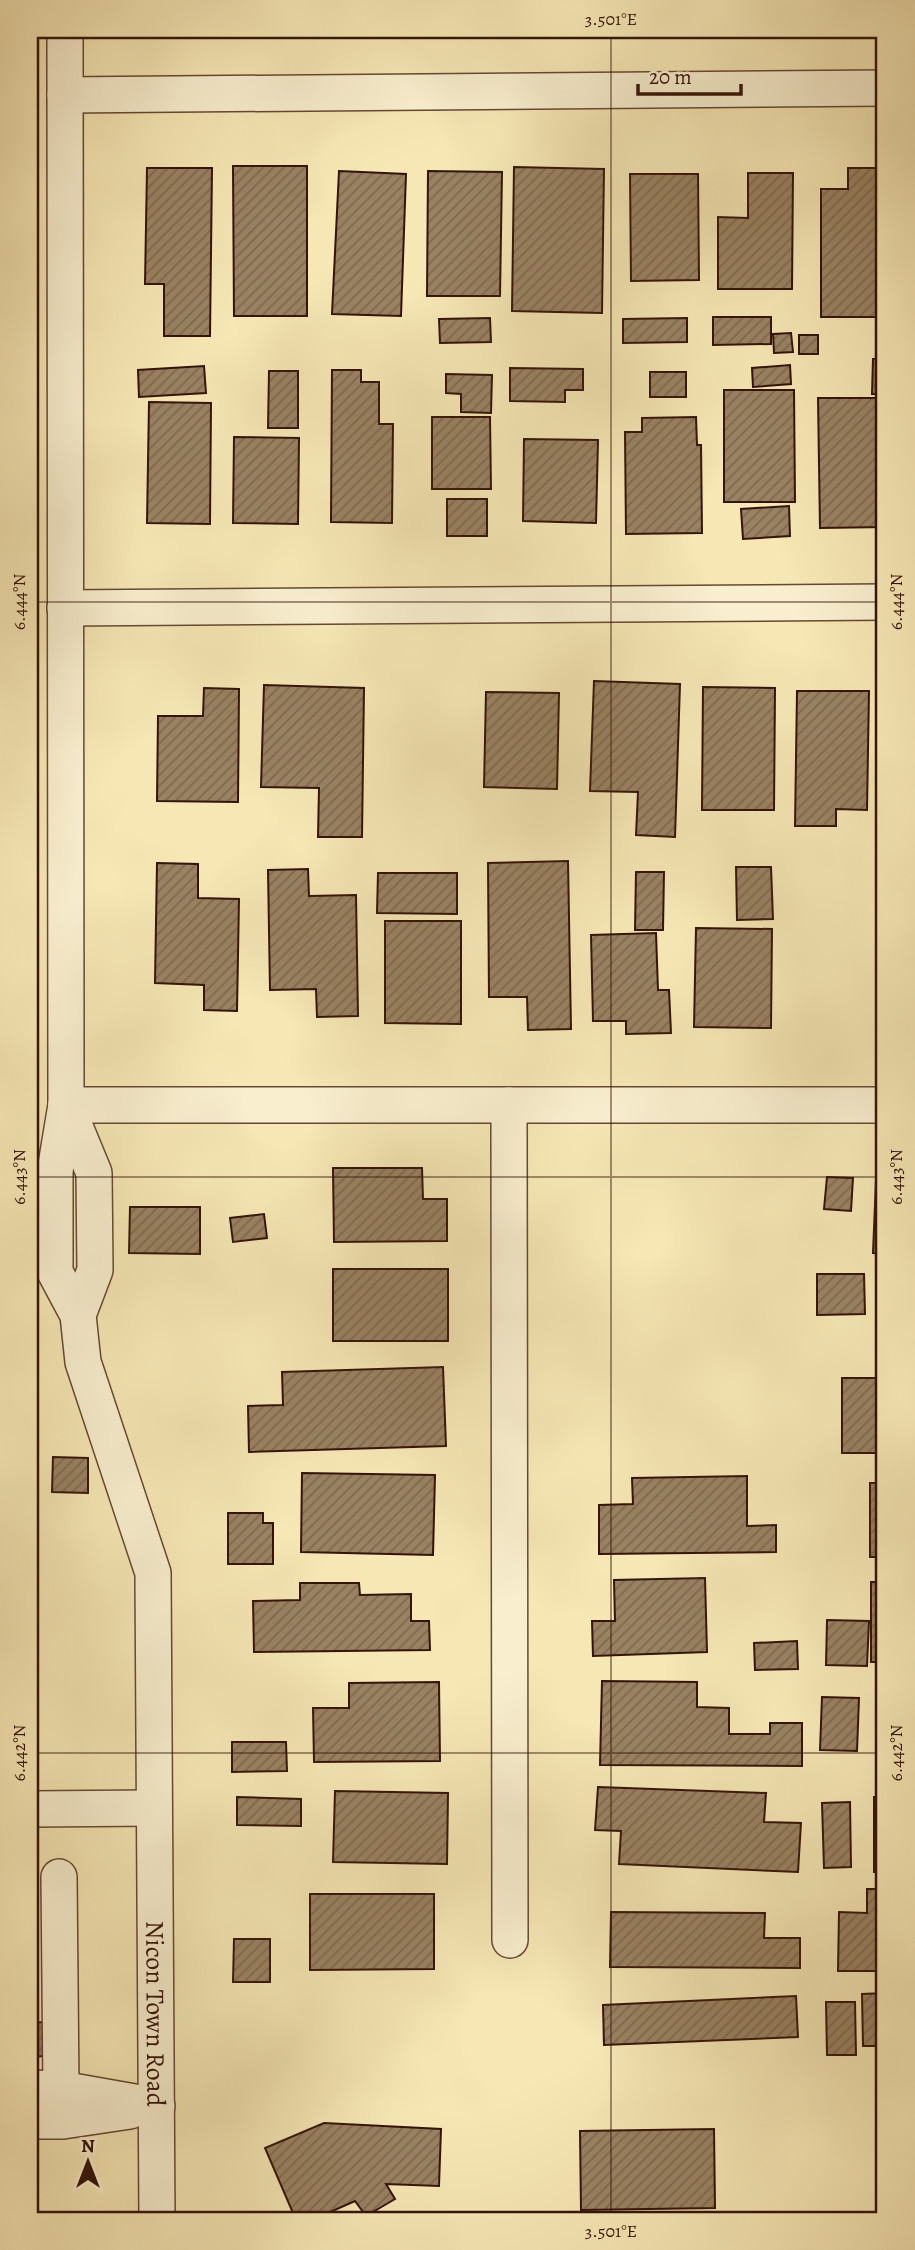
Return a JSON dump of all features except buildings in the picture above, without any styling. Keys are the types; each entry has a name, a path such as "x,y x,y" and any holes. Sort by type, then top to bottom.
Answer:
{"street":[{"path":"65,30 66,1105 885,1105"},
{"path":"65,95 885,88"},
{"path":"65,608 885,601"},
{"name":"Nicon Town Road","path":"66,1105 55,1171 55,1272 78,1315 83,1362 153,1573 157,2220"},
{"path":"509,1105 510,1940"},
{"path":"30,1808 154,1808"},
{"path":"59,1877 45,2089 157,2106"},
{"path":"30,2121 64,2121 157,2106"}]}
